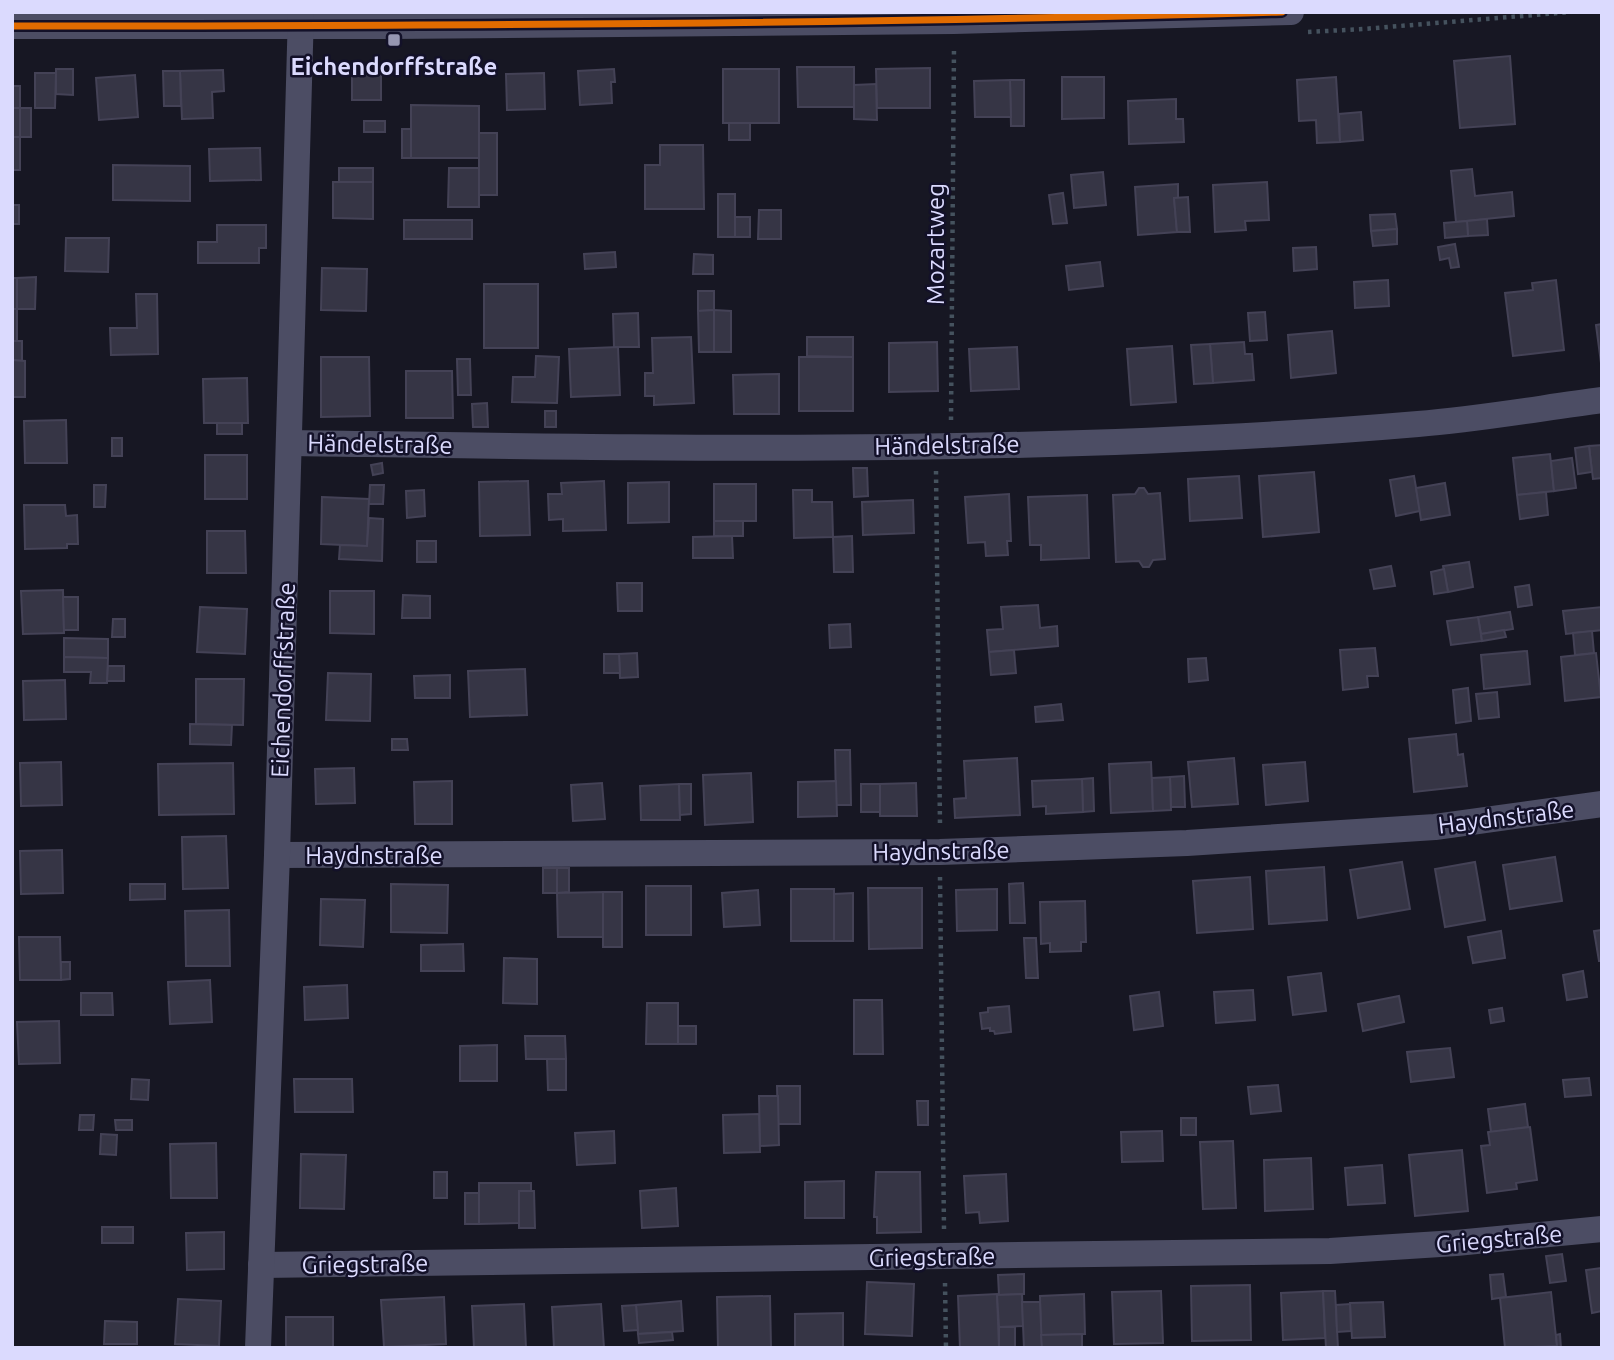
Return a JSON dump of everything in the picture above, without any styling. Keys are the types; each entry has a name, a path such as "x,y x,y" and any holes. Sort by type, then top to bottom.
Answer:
{"street":[{"path":"12,26 300,19 954,21 1292,12"},
{"name":"Eichendorffstraße","path":"258,1348 277,855 300,19"},
{"name":"Händelstraße","path":"290,443 629,447 951,446 1188,438 1421,424 1602,400"},
{"name":"Haydnstraße","path":"277,855 940,852 1173,843 1435,827 1602,804"},
{"name":"Griegstraße","path":"261,1265 1330,1251 1456,1243 1602,1229"}],"path":[{"name":"Mozartweg","path":"951,446 954,42"},
{"path":"945,1257 946,1348"}],"building":[{"path":"1510,56 1515,124 1460,128 1454,61"},
{"path":"797,67 854,67 854,107 798,107"},
{"path":"930,68 930,108 877,108 876,69"},
{"path":"56,69 73,69 73,95 56,94"},
{"path":"614,69 615,82 611,82 612,103 580,105 578,71"},
{"path":"723,69 779,69 779,123 723,123"},
{"path":"223,70 224,91 212,92 213,118 182,119 180,71"},
{"path":"163,71 180,71 181,106 164,106"},
{"path":"35,73 56,73 55,108 35,108"},
{"path":"352,73 381,73 381,100 352,100"},
{"path":"544,73 545,109 507,110 506,74"},
{"path":"135,75 138,117 99,120 96,78"},
{"path":"1062,77 1104,77 1104,118 1062,119"},
{"path":"1336,77 1340,142 1317,143 1316,120 1299,121 1297,80"},
{"path":"1010,80 1024,80 1024,126 1011,126"},
{"path":"1010,80 1011,117 975,117 974,81"},
{"path":"876,84 877,120 854,119 854,85"},
{"path":"12,86 20,86 20,108 12,108"},
{"path":"1176,99 1176,119 1183,119 1184,142 1129,144 1128,101"},
{"path":"411,105 479,106 479,158 411,158"},
{"path":"12,108 20,108 20,137 12,137"},
{"path":"20,108 31,108 31,137 20,137"},
{"path":"1361,112 1363,140 1340,142 1339,114"},
{"path":"364,121 385,121 385,132 364,132"},
{"path":"729,123 750,123 750,140 729,140"},
{"path":"402,129 411,129 411,158 402,158"},
{"path":"479,133 497,133 497,195 479,195"},
{"path":"12,137 20,137 20,170 12,170"},
{"path":"660,145 703,145 704,209 645,209 645,165 660,165"},
{"path":"260,148 261,180 210,181 209,149"},
{"path":"113,165 190,166 190,201 113,200"},
{"path":"339,168 373,168 373,182 339,182"},
{"path":"449,168 479,168 479,207 448,207"},
{"path":"1472,169 1475,196 1512,192 1514,216 1456,222 1451,171"},
{"path":"1103,172 1106,205 1074,208 1071,175"},
{"path":"333,182 373,182 373,219 333,218"},
{"path":"1267,182 1269,220 1245,221 1246,230 1215,232 1213,185"},
{"path":"1178,184 1178,198 1174,198 1177,232 1138,235 1135,187"},
{"path":"1063,193 1067,223 1053,224 1049,195"},
{"path":"718,194 735,194 735,237 718,237"},
{"path":"1188,197 1190,232 1177,232 1174,198"},
{"path":"12,205 19,205 19,224 12,224"},
{"path":"759,210 781,210 781,239 758,239"},
{"path":"1395,214 1397,229 1371,231 1370,215"},
{"path":"735,217 750,217 750,237 735,237"},
{"path":"1487,219 1488,235 1468,236 1467,221"},
{"path":"404,220 472,220 472,239 404,239"},
{"path":"1467,221 1468,236 1445,238 1444,223"},
{"path":"217,225 266,225 266,248 259,248 259,263 198,263 198,242 217,242"},
{"path":"1397,229 1397,244 1373,246 1371,231"},
{"path":"66,238 109,238 108,272 65,271"},
{"path":"1455,244 1459,267 1451,268 1449,258 1440,260 1438,247"},
{"path":"1316,247 1317,269 1294,271 1293,248"},
{"path":"615,252 616,267 585,269 584,254"},
{"path":"694,254 713,255 713,274 693,274"},
{"path":"1100,262 1103,286 1069,290 1066,266"},
{"path":"322,268 367,269 366,311 321,310"},
{"path":"36,277 35,309 17,309 17,278"},
{"path":"12,278 17,278 17,309 12,309"},
{"path":"1388,280 1389,306 1355,308 1354,282"},
{"path":"1556,280 1564,350 1513,356 1505,293 1533,290 1532,283"},
{"path":"484,284 538,284 538,348 484,348"},
{"path":"698,291 714,291 714,310 698,311"},
{"path":"136,294 157,294 158,354 111,355 110,328 137,328"},
{"path":"12,309 17,309 17,341 12,341"},
{"path":"714,310 731,311 731,352 714,352"},
{"path":"714,310 714,352 699,352 698,311"},
{"path":"1265,312 1267,340 1250,341 1248,313"},
{"path":"638,313 639,347 614,347 613,314"},
{"path":"1602,324 1602,363 1601,363 1596,325"},
{"path":"1332,331 1336,373 1291,378 1288,335"},
{"path":"691,337 694,403 654,405 654,396 645,396 645,373 653,373 652,338"},
{"path":"807,337 853,337 853,357 807,356"},
{"path":"12,341 22,341 22,361 12,360"},
{"path":"937,342 938,391 889,392 889,343"},
{"path":"1244,342 1245,354 1252,354 1254,380 1213,383 1210,344"},
{"path":"1210,344 1213,383 1194,384 1191,345"},
{"path":"1172,346 1176,402 1131,405 1127,349"},
{"path":"618,347 620,395 571,397 569,349"},
{"path":"1017,347 1019,389 971,391 969,349"},
{"path":"536,356 559,357 557,403 512,402 513,377 535,377"},
{"path":"321,357 369,357 370,416 321,417"},
{"path":"799,357 853,357 853,411 799,411"},
{"path":"457,359 470,359 471,395 458,395"},
{"path":"12,360 25,361 25,397 12,397"},
{"path":"406,371 452,371 453,418 406,418"},
{"path":"779,374 779,414 734,414 733,375"},
{"path":"247,378 248,423 204,423 203,379"},
{"path":"487,403 488,427 473,427 472,404"},
{"path":"545,411 556,411 556,427 545,427"},
{"path":"66,420 67,463 25,463 24,421"},
{"path":"217,423 242,423 242,434 217,434"},
{"path":"112,438 122,438 122,456 112,456"},
{"path":"1602,445 1602,478 1593,479 1589,446"},
{"path":"1589,446 1592,472 1578,474 1575,448"},
{"path":"1550,454 1554,491 1517,495 1513,458"},
{"path":"205,455 247,455 247,499 205,499"},
{"path":"1572,458 1576,488 1554,491 1551,461"},
{"path":"382,463 383,473 373,475 371,465"},
{"path":"853,468 867,468 868,496 854,497"},
{"path":"1314,472 1319,532 1263,537 1259,476"},
{"path":"1239,476 1242,518 1190,521 1188,479"},
{"path":"1414,476 1420,511 1396,516 1390,480"},
{"path":"528,481 530,535 480,536 479,482"},
{"path":"604,481 606,530 563,531 563,519 549,520 548,494 562,494 561,483"},
{"path":"669,482 669,522 628,523 628,483"},
{"path":"1445,483 1450,515 1421,520 1416,488"},
{"path":"714,484 756,484 756,521 714,521"},
{"path":"94,485 106,485 105,507 94,507"},
{"path":"370,485 384,485 383,504 369,504"},
{"path":"1139,488 1144,488 1148,494 1160,493 1165,559 1153,560 1149,567 1143,567 1139,561 1116,562 1113,495 1135,494"},
{"path":"424,490 425,516 407,518 406,491"},
{"path":"793,490 812,490 812,502 832,502 833,537 794,538"},
{"path":"1546,492 1548,515 1520,519 1517,495"},
{"path":"1009,494 1011,541 1007,541 1008,555 986,556 985,542 968,543 965,497"},
{"path":"1087,495 1089,558 1041,560 1041,545 1030,545 1028,497"},
{"path":"322,497 369,499 367,546 321,544"},
{"path":"913,500 914,533 863,535 862,502"},
{"path":"24,505 65,505 66,516 77,515 78,544 67,544 67,548 25,549"},
{"path":"369,518 383,519 382,561 339,559 340,545 367,546"},
{"path":"714,521 743,521 743,536 714,536"},
{"path":"207,531 245,531 246,573 207,573"},
{"path":"732,536 733,558 693,558 693,537"},
{"path":"852,536 853,572 834,572 833,537"},
{"path":"417,541 436,541 436,562 417,562"},
{"path":"1469,562 1473,587 1448,592 1443,566"},
{"path":"1391,566 1395,586 1374,589 1370,570"},
{"path":"1444,569 1448,592 1434,594 1431,572"},
{"path":"617,583 642,583 642,611 618,611"},
{"path":"1529,585 1532,605 1518,607 1515,587"},
{"path":"63,590 64,633 23,634 21,591"},
{"path":"330,591 374,591 374,634 330,633"},
{"path":"403,595 430,596 430,618 402,618"},
{"path":"63,597 78,597 78,630 64,630"},
{"path":"1038,605 1040,628 1057,626 1058,646 989,652 987,630 1003,629 1001,607"},
{"path":"200,607 247,609 245,654 197,652"},
{"path":"1602,607 1602,630 1566,634 1563,611"},
{"path":"1510,612 1513,629 1481,634 1478,617"},
{"path":"1478,617 1482,641 1451,645 1447,621"},
{"path":"113,619 125,619 125,637 112,637"},
{"path":"850,624 851,647 830,648 829,625"},
{"path":"1504,630 1506,637 1482,641 1481,634"},
{"path":"1592,631 1594,653 1575,655 1573,633"},
{"path":"64,638 108,639 108,658 64,657"},
{"path":"1375,648 1378,676 1367,676 1368,687 1343,690 1340,650"},
{"path":"1014,650 1016,673 991,675 989,652"},
{"path":"1527,651 1530,684 1484,689 1481,655"},
{"path":"637,653 638,677 620,678 619,654"},
{"path":"1596,653 1601,697 1565,701 1561,657"},
{"path":"604,654 619,654 620,673 604,673"},
{"path":"64,657 108,658 107,683 90,683 91,672 64,672"},
{"path":"1206,658 1208,680 1189,682 1188,659"},
{"path":"108,666 124,666 124,681 107,681"},
{"path":"525,669 527,715 470,717 468,671"},
{"path":"328,673 371,674 370,721 326,720"},
{"path":"450,675 450,698 415,698 414,676"},
{"path":"196,679 244,679 243,725 196,724"},
{"path":"65,680 66,719 24,720 23,681"},
{"path":"1468,688 1471,721 1456,723 1453,690"},
{"path":"1497,692 1499,717 1479,719 1476,694"},
{"path":"1061,704 1063,720 1036,722 1035,707"},
{"path":"190,724 232,725 231,745 190,744"},
{"path":"1456,734 1458,755 1463,754 1467,786 1414,792 1409,739"},
{"path":"392,739 407,739 408,750 392,750"},
{"path":"835,750 850,750 851,805 836,805"},
{"path":"1017,758 1020,815 955,818 954,799 966,798 964,761"},
{"path":"1234,758 1238,804 1192,807 1188,762"},
{"path":"61,762 62,805 21,806 20,763"},
{"path":"1151,762 1153,811 1111,813 1109,764"},
{"path":"1305,762 1308,801 1266,805 1263,765"},
{"path":"233,763 234,814 159,815 158,764"},
{"path":"354,768 355,803 316,804 315,769"},
{"path":"751,773 753,822 705,825 703,775"},
{"path":"1184,776 1185,807 1171,807 1170,777"},
{"path":"1170,777 1171,810 1153,811 1152,778"},
{"path":"1093,778 1094,811 1083,812 1082,779"},
{"path":"1082,779 1083,812 1046,814 1046,806 1033,807 1032,781"},
{"path":"452,781 452,824 415,824 414,782"},
{"path":"836,781 837,816 798,817 798,782"},
{"path":"602,783 605,819 573,821 571,785"},
{"path":"916,783 917,816 880,816 880,784"},
{"path":"679,784 680,820 641,820 640,786"},
{"path":"679,784 691,784 691,814 680,815"},
{"path":"861,784 880,784 880,812 861,812"},
{"path":"226,836 228,888 183,889 182,837"},
{"path":"62,850 63,893 21,894 20,851"},
{"path":"1555,857 1562,901 1510,909 1503,865"},
{"path":"1402,862 1410,909 1358,918 1350,870"},
{"path":"1475,862 1485,920 1445,927 1435,869"},
{"path":"1324,867 1327,920 1269,924 1266,871"},
{"path":"543,868 557,868 557,893 543,893"},
{"path":"557,868 569,868 569,892 557,893"},
{"path":"1250,877 1253,929 1197,933 1193,881"},
{"path":"1023,883 1025,923 1010,923 1009,884"},
{"path":"130,884 165,884 165,899 130,900"},
{"path":"391,884 448,885 447,933 391,932"},
{"path":"646,886 691,886 691,935 646,935"},
{"path":"868,888 922,888 922,948 869,949"},
{"path":"791,889 834,889 834,941 791,941"},
{"path":"997,889 997,930 957,931 956,890"},
{"path":"758,890 760,925 724,927 722,893"},
{"path":"603,892 603,937 558,937 557,893"},
{"path":"603,892 622,892 622,947 603,947"},
{"path":"853,893 853,941 834,941 834,894"},
{"path":"321,899 365,900 363,947 320,945"},
{"path":"1085,901 1086,942 1081,942 1081,951 1050,952 1050,943 1041,944 1040,902"},
{"path":"229,910 230,966 186,966 185,911"},
{"path":"1602,930 1602,961 1599,961 1594,931"},
{"path":"1501,931 1505,958 1473,963 1468,937"},
{"path":"19,937 60,937 61,980 20,980"},
{"path":"1024,938 1036,938 1038,978 1026,978"},
{"path":"463,944 464,971 421,971 421,945"},
{"path":"504,958 537,959 537,1004 503,1003"},
{"path":"61,962 70,962 70,979 61,980"},
{"path":"1583,971 1587,997 1567,1000 1563,975"},
{"path":"1321,973 1326,1011 1293,1015 1288,977"},
{"path":"210,980 212,1022 170,1024 168,982"},
{"path":"347,985 348,1018 305,1020 304,987"},
{"path":"1253,990 1255,1020 1216,1023 1214,992"},
{"path":"1159,992 1163,1026 1134,1030 1130,996"},
{"path":"81,993 112,993 113,1015 81,1015"},
{"path":"1399,996 1404,1022 1363,1031 1358,1004"},
{"path":"854,1000 882,1000 883,1054 854,1054"},
{"path":"647,1003 678,1003 678,1044 646,1044"},
{"path":"1009,1006 1011,1032 995,1034 990,1028 982,1029 980,1013 988,1012 988,1008"},
{"path":"1502,1008 1504,1021 1491,1023 1489,1010"},
{"path":"59,1021 60,1063 19,1064 17,1022"},
{"path":"678,1026 696,1026 696,1044 678,1044"},
{"path":"525,1036 565,1036 566,1059 526,1059"},
{"path":"497,1045 497,1081 460,1081 460,1046"},
{"path":"1450,1048 1454,1077 1411,1082 1407,1052"},
{"path":"547,1059 566,1059 566,1090 548,1090"},
{"path":"1589,1078 1591,1095 1565,1097 1563,1080"},
{"path":"132,1079 149,1080 148,1100 131,1099"},
{"path":"294,1079 352,1079 353,1112 295,1112"},
{"path":"1278,1085 1281,1111 1251,1114 1248,1087"},
{"path":"777,1086 800,1086 800,1124 778,1124"},
{"path":"759,1096 778,1096 779,1145 760,1146"},
{"path":"917,1101 928,1101 928,1125 918,1125"},
{"path":"1525,1104 1528,1127 1491,1132 1488,1109"},
{"path":"759,1114 760,1152 724,1153 723,1115"},
{"path":"80,1115 94,1115 93,1130 79,1130"},
{"path":"1181,1118 1196,1118 1196,1135 1181,1135"},
{"path":"115,1120 132,1120 132,1130 116,1130"},
{"path":"1530,1127 1537,1180 1516,1183 1517,1189 1487,1193 1481,1146 1490,1145 1488,1132"},
{"path":"614,1131 615,1163 577,1165 575,1133"},
{"path":"1162,1131 1163,1161 1122,1162 1121,1132"},
{"path":"101,1134 117,1135 116,1155 100,1154"},
{"path":"1233,1141 1236,1208 1203,1209 1200,1142"},
{"path":"216,1143 217,1198 171,1198 170,1144"},
{"path":"1462,1150 1468,1211 1415,1216 1409,1155"},
{"path":"301,1154 346,1155 344,1209 300,1208"},
{"path":"1311,1158 1313,1209 1265,1211 1264,1160"},
{"path":"1382,1165 1385,1203 1348,1205 1345,1168"},
{"path":"434,1172 447,1172 447,1198 434,1198"},
{"path":"876,1172 920,1172 921,1232 877,1233 877,1217 874,1217"},
{"path":"1006,1174 1008,1221 980,1223 979,1212 966,1213 964,1176"},
{"path":"844,1181 844,1218 805,1218 805,1182"},
{"path":"479,1183 531,1183 531,1191 519,1191 519,1223 479,1224"},
{"path":"676,1188 678,1226 642,1228 640,1191"},
{"path":"519,1191 534,1191 535,1228 519,1228"},
{"path":"465,1193 479,1193 479,1224 465,1224"},
{"path":"102,1227 133,1227 133,1243 102,1243"},
{"path":"224,1232 224,1269 187,1270 186,1233"},
{"path":"1562,1254 1566,1281 1550,1283 1546,1256"},
{"path":"1602,1268 1602,1311 1592,1313 1586,1270"},
{"path":"1024,1274 1024,1294 999,1295 998,1275"},
{"path":"1503,1274 1506,1297 1492,1299 1490,1275"},
{"path":"867,1282 914,1284 912,1336 865,1334"},
{"path":"1250,1285 1251,1340 1192,1341 1191,1286"},
{"path":"1161,1291 1163,1343 1114,1344 1112,1292"},
{"path":"1323,1291 1325,1338 1283,1340 1281,1293"},
{"path":"1323,1291 1335,1291 1338,1348 1326,1348"},
{"path":"1551,1292 1557,1346 1505,1348 1500,1298"},
{"path":"997,1294 999,1348 960,1348 958,1296"},
{"path":"1022,1294 1023,1326 999,1327 997,1295"},
{"path":"1084,1294 1085,1334 1041,1335 1040,1296"},
{"path":"770,1296 771,1348 718,1348 717,1297"},
{"path":"444,1297 446,1344 384,1347 381,1300"},
{"path":"178,1299 221,1301 219,1346 175,1344"},
{"path":"681,1301 683,1331 638,1334 636,1305"},
{"path":"1022,1302 1040,1302 1042,1348 1024,1348"},
{"path":"1383,1302 1385,1337 1352,1338 1350,1303"},
{"path":"524,1304 526,1348 474,1348 472,1306"},
{"path":"601,1304 604,1348 554,1348 552,1307"},
{"path":"1350,1304 1351,1331 1337,1332 1336,1305"},
{"path":"636,1305 638,1330 624,1331 622,1306"},
{"path":"843,1313 843,1348 795,1348 795,1314"},
{"path":"286,1317 333,1317 333,1348 286,1348"},
{"path":"105,1321 137,1322 137,1344 104,1344"},
{"path":"999,1327 1015,1327 1015,1348 999,1348"},
{"path":"672,1332 673,1340 639,1343 638,1334"},
{"path":"1082,1334 1082,1348 1042,1348 1041,1335"},
{"path":"1560,1334 1561,1348 1545,1348 1557,1346 1556,1335"}],"transit line":[{"path":"12,26 647,24 1282,12"}],"place":[{"name":"Eichendorffstraße","path":"394,40"}]}
